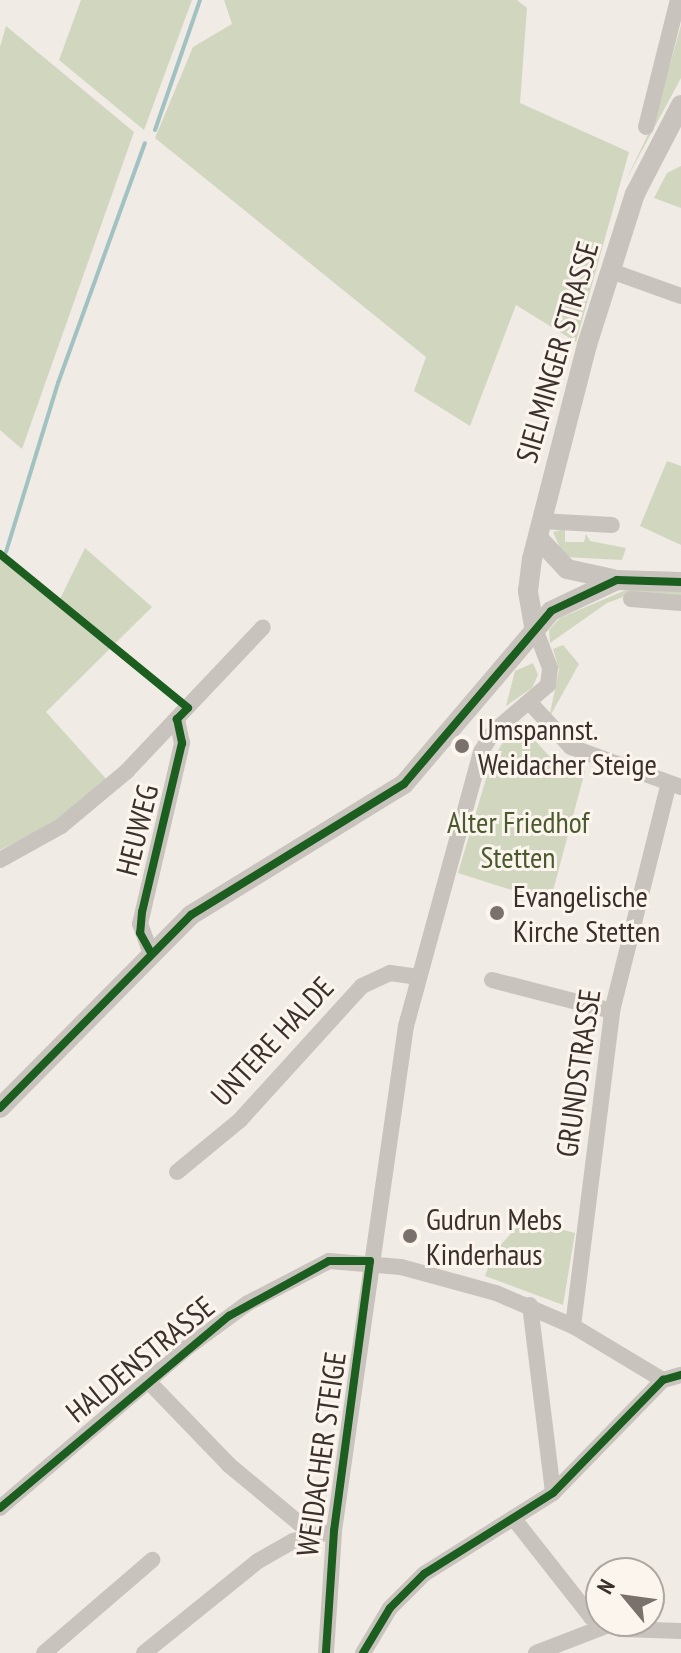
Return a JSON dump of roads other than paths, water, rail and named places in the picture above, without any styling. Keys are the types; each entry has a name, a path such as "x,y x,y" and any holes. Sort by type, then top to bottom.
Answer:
{"street":[{"path":"646,127 678,0"},
{"name":"SIELMINGER STRASSE","path":"534,626 528,591 540,530 611,271 641,178 681,105"},
{"path":"611,271 681,296"},
{"path":"540,530 612,525"},
{"path":"540,530 567,569 617,580 681,582"},
{"path":"0,1108 150,951 235,886 404,784 534,626 571,596 617,580"},
{"path":"631,599 681,603"},
{"name":"WEIDACHER STEIGE","path":"326,1653 334,1531 370,1261 417,977 481,752 493,732 531,704 550,676 534,626"},
{"path":"0,860 94,800 177,719 263,627"},
{"path":"531,704 571,747 675,785"},
{"name":"HEUWEG","path":"150,951 140,924 182,743 177,719"},
{"name":"GRUNDSTRASSE","path":"573,1326 612,1011 675,785"},
{"name":"UNTERE HALDE","path":"177,1172 240,1120 362,986 390,973 417,977"},
{"path":"492,980 612,1011"},
{"name":"HALDENSTRASSE","path":"0,1508 148,1381 248,1303 329,1261 370,1261 530,1305 573,1326 663,1380"},
{"path":"530,1305 553,1493"},
{"path":"363,1653 390,1608 424,1574 553,1493 663,1380 681,1375"},
{"path":"148,1381 229,1465 312,1534"},
{"path":"514,1519 570,1599 585,1610"},
{"path":"144,1653 258,1561 312,1534 334,1531"},
{"path":"44,1653 152,1560"},
{"path":"536,1653 585,1634"}],"waterway":[{"path":"155,130 200,0"},
{"path":"6,552 58,383 145,143"}],"place":[{"name":"Umspannst. Weidacher Steige","path":"462,746"},
{"name":"Evangelische Kirche Stetten","path":"497,913"},
{"name":"Gudrun Mebs Kinderhaus","path":"410,1236"}],"park label":[{"name":"Alter Friedhof Stetten","path":"518,839"}]}
